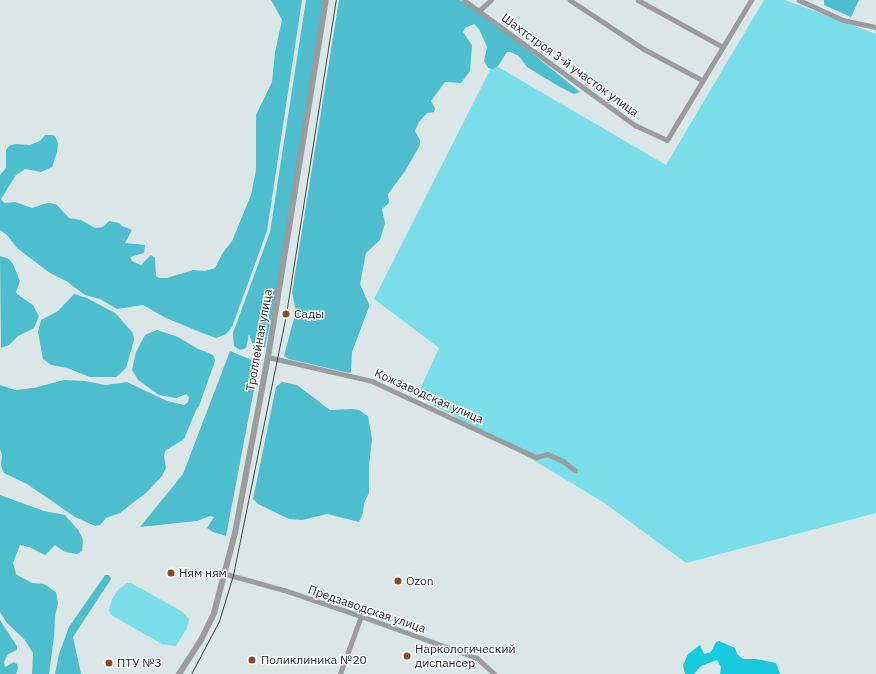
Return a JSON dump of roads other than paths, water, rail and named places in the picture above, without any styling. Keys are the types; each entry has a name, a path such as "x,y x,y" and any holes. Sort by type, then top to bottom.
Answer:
{"street":[{"name":"Троллейная улица","path":"179,674 206,629 218,600 226,574 241,503 268,357 326,0"},
{"name":"Шахтстроя 3-й участок улица","path":"464,0 635,124 667,140 702,80"},
{"path":"479,11 491,0"},
{"path":"570,0 644,49 702,80 751,0"},
{"path":"638,0 723,47"},
{"path":"799,0 843,20 876,27"},
{"name":"Кожзаводская улица","path":"268,357 366,379 536,456 548,454 563,461 575,470"},
{"name":"Предзаводская улица","path":"226,574 284,590 477,658 495,674"},
{"path":"340,674 361,616"}],"tram line":[{"path":"191,674 219,621 233,575 286,314 336,0"}],"place":[{"name":"Сады","path":"286,314"},
{"name":"Ням ням","path":"171,573"},
{"name":"Ozon","path":"398,581"},
{"name":"Наркологический диспансер","path":"407,656"},
{"name":"Поликлиника №20","path":"252,660"},
{"name":"ПТУ №3","path":"109,663"}]}
